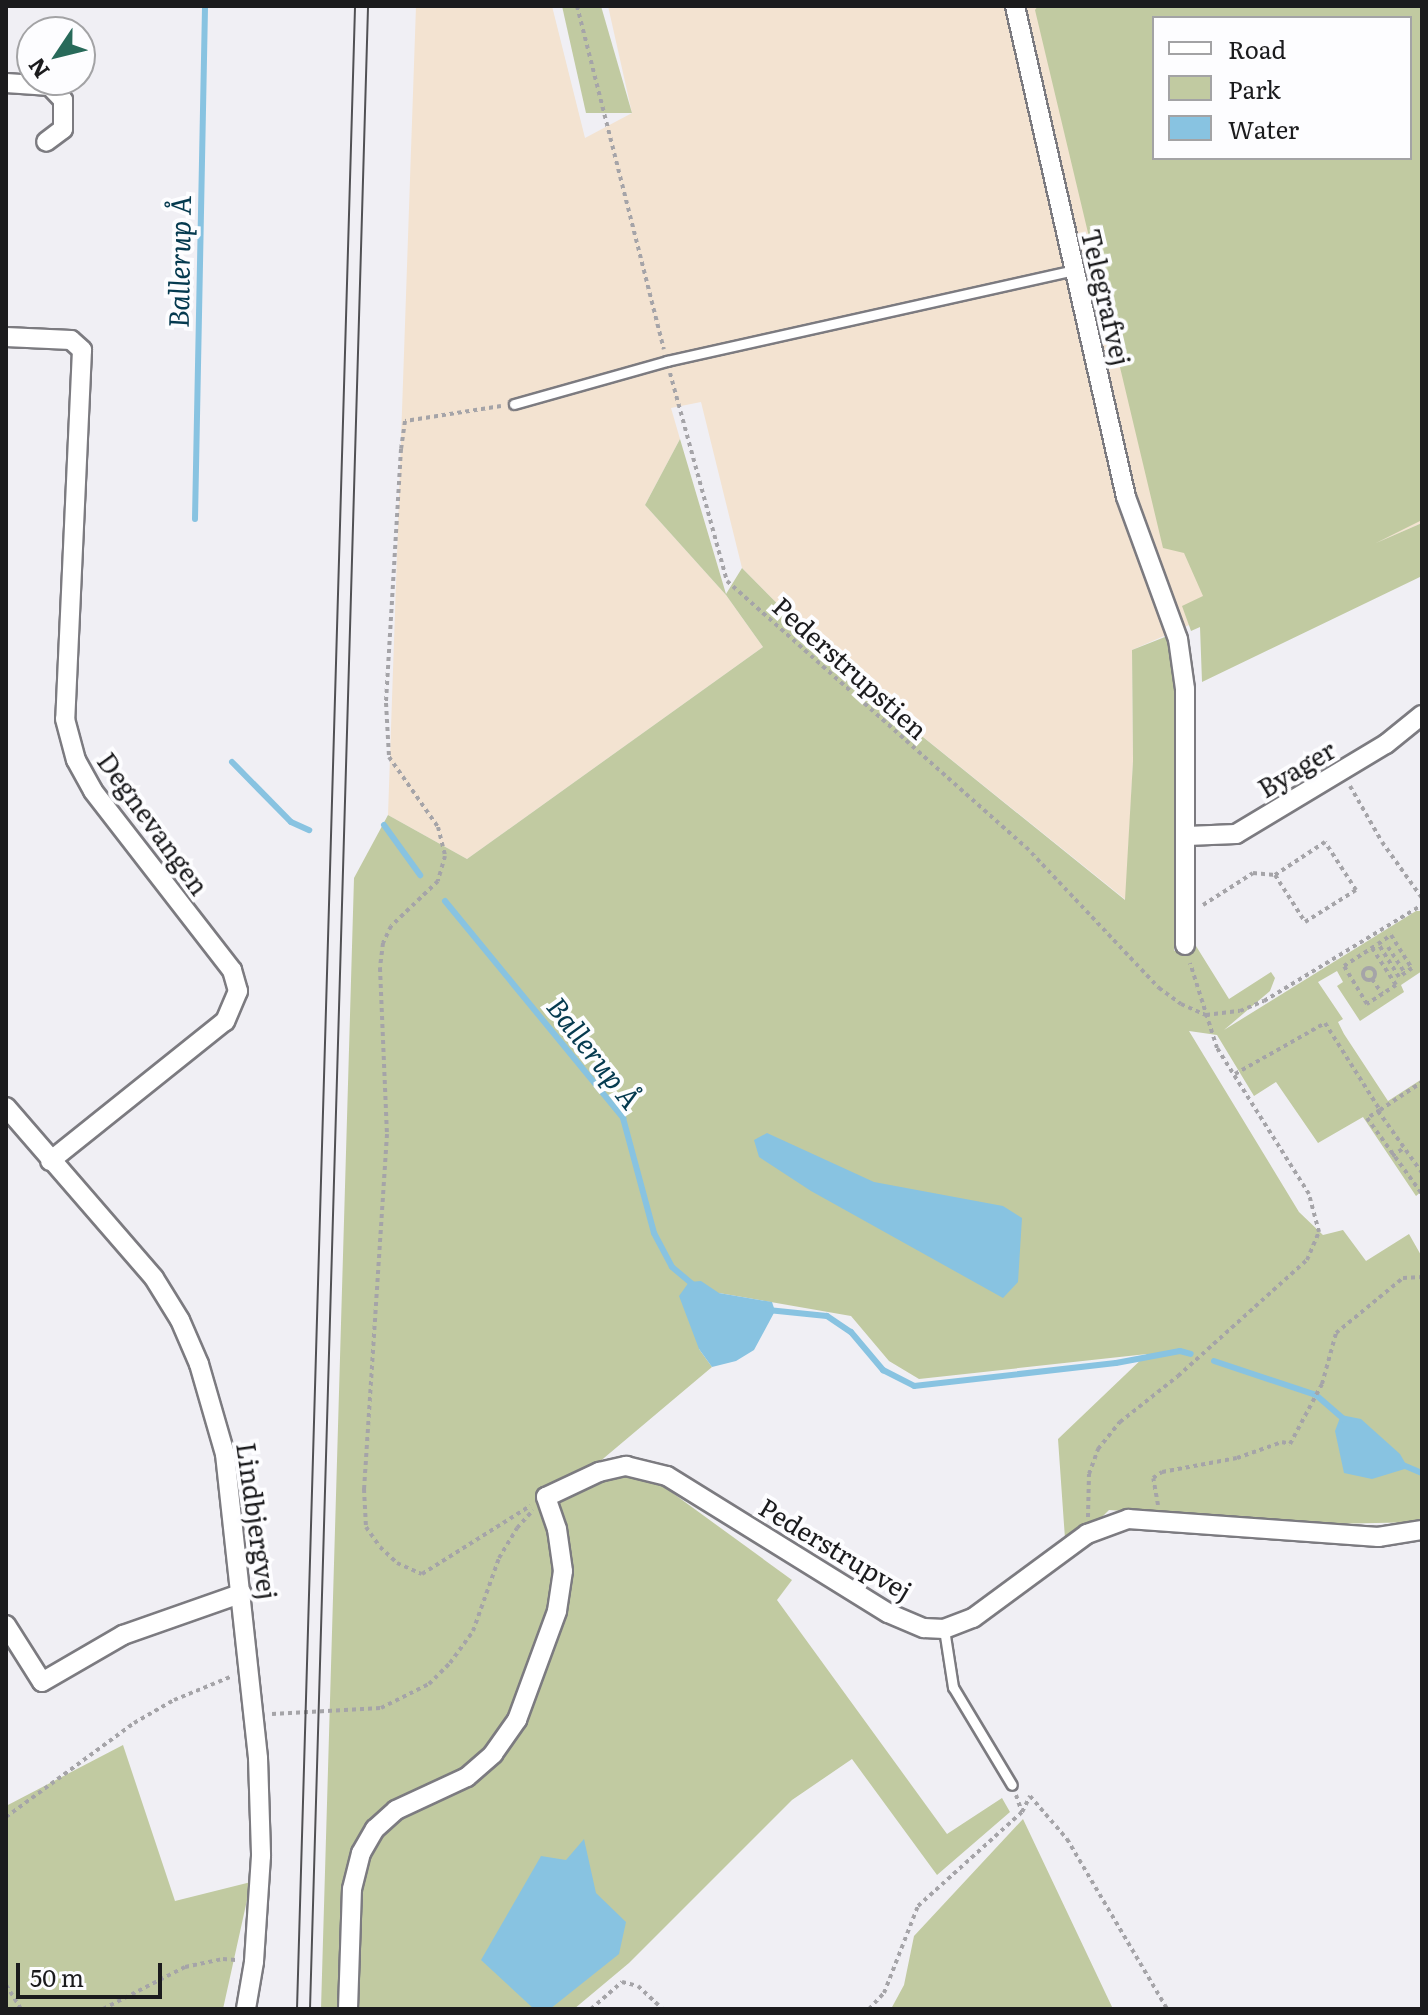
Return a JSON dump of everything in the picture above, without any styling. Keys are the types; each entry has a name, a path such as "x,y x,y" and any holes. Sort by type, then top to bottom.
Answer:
{"street":[{"name":"Telegrafvej","path":"1015,6 1126,497 1178,639 1185,689 1187,836"},
{"path":"6,83 50,86 63,100 63,129 46,142"},
{"name":"Degnevangen","path":"6,337 71,340 82,350 65,719 76,760 93,791 232,970 238,991 225,1021 50,1161"},
{"name":"Byager","path":"1187,836 1236,834 1342,771 1422,715"},
{"path":"1185,945 1187,836"},
{"name":"Lindbjergvej","path":"6,1107 154,1278 180,1320 199,1364 225,1454 251,1668 261,1856 254,1962 246,2009"},
{"name":"Pederstrupvej","path":"546,1497 599,1472 626,1466 667,1476 888,1613 924,1628 944,1629"},
{"path":"348,2009 352,1889 361,1853 375,1829 396,1810 467,1777 493,1754 517,1720 557,1611 563,1571 557,1529 546,1497"},
{"path":"944,1629 973,1618 1087,1534 1128,1519 1378,1537 1422,1530"},
{"path":"6,1625 42,1682 123,1635 242,1593"}],"lane":[{"path":"514,404 667,361 1074,270"},
{"path":"944,1629 953,1687 1012,1785"}],"path":[{"name":"Pederstrupstien","path":"577,6 667,361 727,581 1026,847 1159,988 1181,1004 1206,1015"},
{"path":"514,404 405,421 390,606 386,703 389,757 438,827 445,856 438,881 391,926 383,943 380,968 387,1134 364,1489 366,1527 380,1547 397,1563 422,1574 546,1497"},
{"path":"1342,771 1382,842 1422,898"},
{"path":"1203,905 1253,873 1275,875 1325,842 1356,890 1305,922 1275,875"},
{"path":"1206,1015 1240,1011 1264,1001 1422,905"},
{"path":"1372,948 1396,985 1367,1004 1344,966 1391,935 1412,968 1399,977 1378,944"},
{"path":"1383,951 1396,943"},
{"path":"1087,1534 1089,1474 1098,1449 1120,1422 1178,1376 1307,1260 1319,1232 1309,1194 1217,1048 1185,945"},
{"path":"1388,947 1405,973"},
{"path":"1357,957 1365,970 1364,978"},
{"path":"1365,970 1374,971 1383,965"},
{"path":"1374,971 1372,979 1382,994"},
{"path":"1355,984 1364,978 1372,979"},
{"path":"1234,1074 1325,1023 1422,1173"},
{"path":"1422,1082 1367,1118 1422,1194"},
{"path":"1392,1156 1404,1148"},
{"path":"1161,1521 1153,1478 1162,1472 1237,1458 1269,1445 1290,1444 1322,1384 1336,1333 1403,1278 1422,1277"},
{"path":"272,1714 381,1708 429,1684 450,1663 473,1631 499,1558 517,1528 546,1497"},
{"path":"6,1817 134,1723 174,1700 251,1668"},
{"path":"869,2009 884,1993 918,1906 1022,1812 1030,1796 1067,1839 1167,2009"},
{"path":"103,2009 185,1967 223,1959 254,1962"},
{"path":"591,2009 622,1982 638,1986 663,2009"},
{"path":"6,1985 21,2009"}],"shaded area":[{"path":"416,6 552,6 585,138 632,113 608,6 1422,6 1422,523 1132,650 1133,761 1126,900 856,683 742,568 701,402 671,408 680,439 645,505 726,595 763,647 467,859 388,815"}],"green space":[{"path":"562,6 601,6 632,113 586,113"},
{"path":"1038,6 1422,6 1422,520 1376,543 1422,523 1422,576 1202,682 1200,627 1191,631 1182,606 1203,596 1184,553 1163,548 1035,10"},
{"path":"680,439 726,594 742,568 856,683 1125,900 1133,761 1132,650 1170,635 1174,689 1174,951 1196,946 1229,999 1271,972 1275,978 1270,991 1224,1030 1416,911 1422,911 1422,971 1401,985 1404,992 1360,1021 1337,986 1343,982 1337,971 1318,982 1343,1019 1338,1022 1344,1034 1388,1101 1422,1079 1422,1191 1416,1196 1363,1117 1318,1143 1276,1082 1254,1096 1217,1035 1189,1031 1299,1212 1323,1235 1343,1230 1366,1261 1409,1234 1422,1257 1422,1522 1329,1524 1109,1510 1066,1553 1058,1439 1147,1354 919,1379 889,1361 851,1316 719,1293 699,1349 712,1367 585,1474 625,1475 663,1486 792,1580 777,1600 947,1834 1002,1798 1010,1812 937,1875 852,1759 792,1800 629,1963 574,2009 321,2009 354,878 388,815 467,859 763,647 726,595 645,505"},
{"path":"123,1745 175,1901 251,1882 223,2009 6,2009 6,1806"},
{"path":"1023,1819 1113,2009 891,2009 904,1985 914,1936"}],"water":[{"path":"767,1133 874,1182 1003,1206 1022,1218 1018,1282 1003,1298 811,1191 759,1157 754,1140"},
{"path":"701,1281 719,1293 772,1302 775,1311 754,1350 736,1361 712,1367 699,1349 679,1296 689,1282"},
{"path":"1341,1415 1361,1419 1400,1454 1408,1468 1372,1479 1344,1473 1335,1431"},
{"path":"584,1839 596,1893 626,1922 619,1954 550,2009 534,2009 481,1960 541,1856 566,1860"}],"waterway":[{"name":"Ballerup Å","path":"195,519 205,6"},
{"name":"Ballerup Å","path":"232,762 291,822 309,830"},
{"path":"384,825 420,875"},
{"name":"Ballerup Å","path":"445,901 623,1118 654,1233 672,1267 695,1286"},
{"name":"Ballerup Å","path":"768,1310 827,1316 851,1332 883,1370 914,1386 1116,1363 1180,1351 1191,1354"},
{"name":"Ballerup Å","path":"1214,1361 1316,1395 1344,1419"},
{"name":"Ballerup Å","path":"1403,1465 1422,1473"}],"tram line":[{"path":"297,2009 355,6"},
{"path":"310,2009 368,6"}]}
